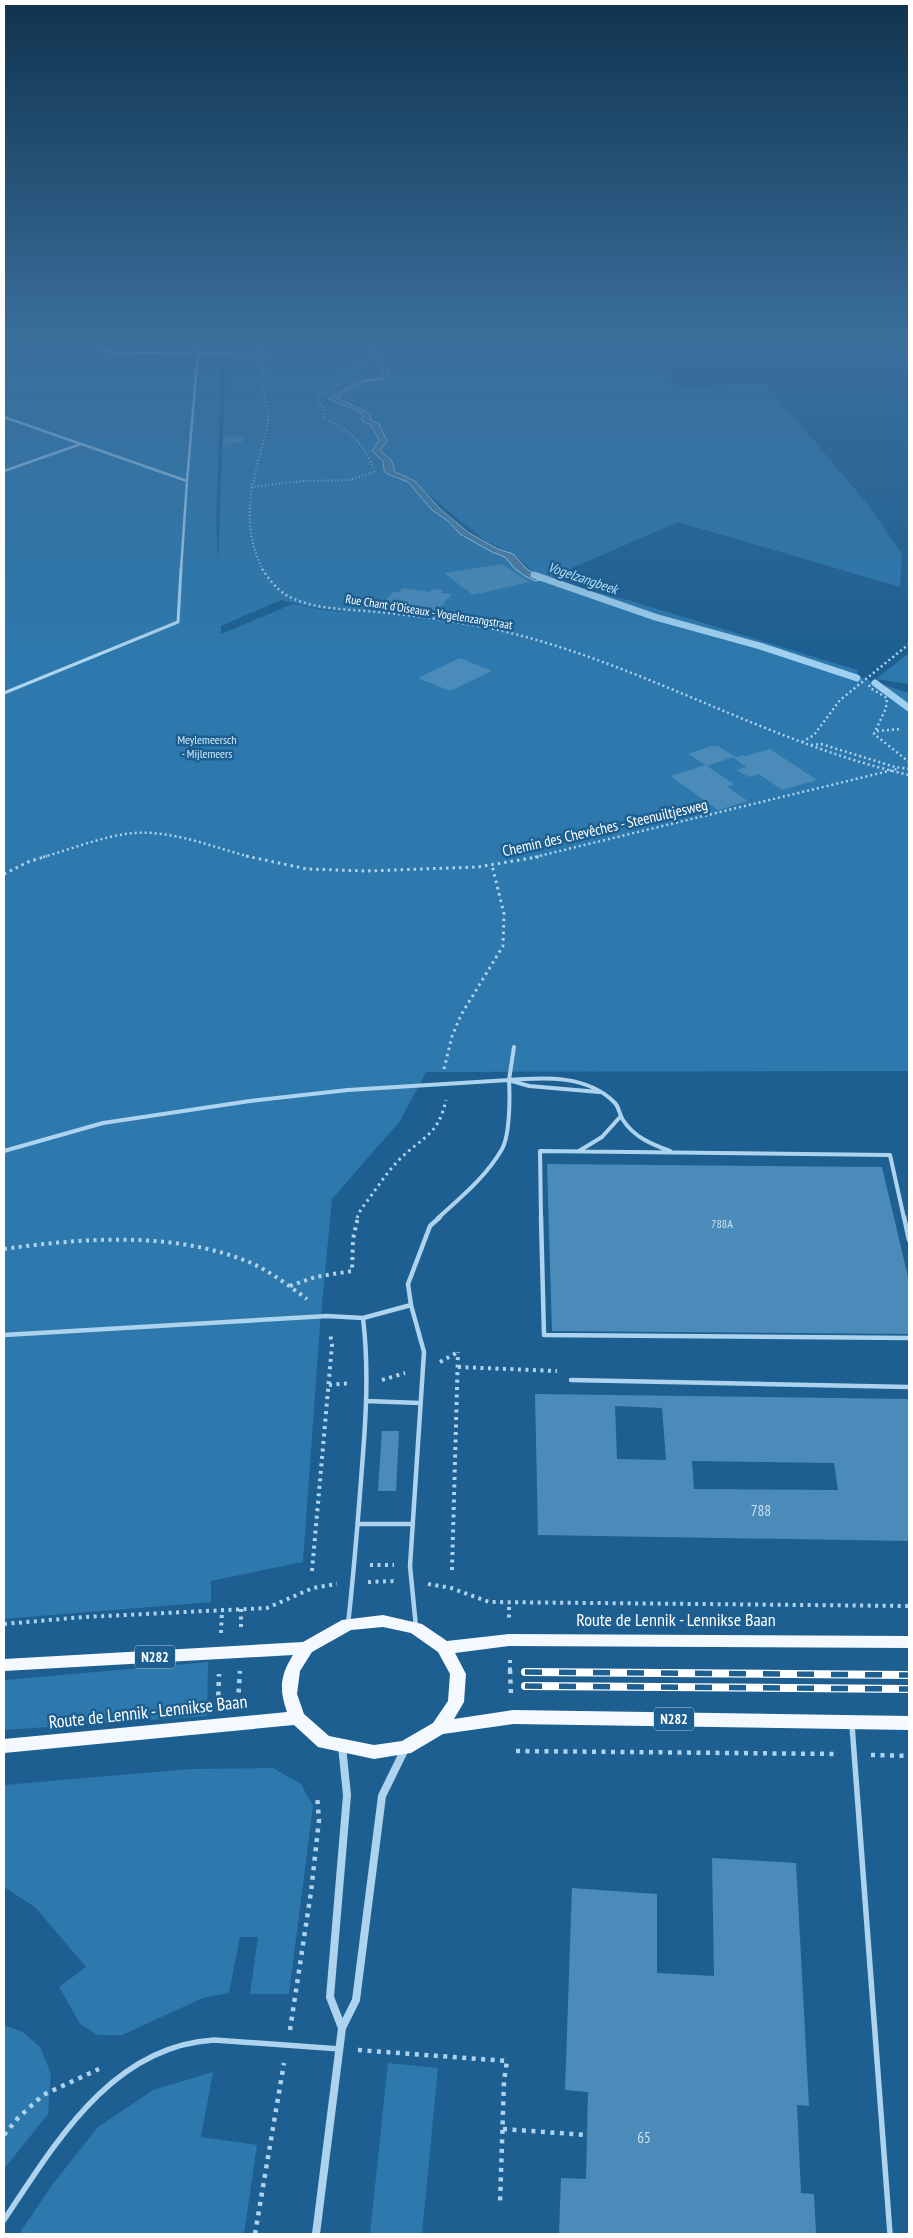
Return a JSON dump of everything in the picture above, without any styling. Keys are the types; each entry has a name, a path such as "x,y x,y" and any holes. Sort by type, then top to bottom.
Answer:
{"main road":[{"name":"N282","path":"4,1665 306,1648 348,1624 383,1621 416,1628 444,1648 458,1674 456,1702 439,1728"},
{"name":"Route de Lennik - Lennikse Baan","path":"444,1648 510,1640 909,1642"},
{"name":"N282","path":"306,1648 292,1670 289,1694 297,1718 324,1742 374,1752 405,1748 439,1728 513,1717 909,1723"},
{"name":"Route de Lennik - Lennikse Baan","path":"4,1746 297,1718"}],"street":[{"path":"342,1746 347,1796 330,1997 342,2028"},
{"path":"316,2234 342,2028 356,2000 382,1796 405,1748"}],"lane":[{"path":"4,471 80,444"},
{"path":"82,444 187,481"},
{"path":"4,693 178,622 190,444"},
{"path":"416,1628 410,1566 424,1352 411,1305 408,1284 430,1226 478,1180 503,1148 510,1107 509,1080 514,1047"},
{"path":"4,1151 102,1123 169,1112 328,1092 449,1082 531,1078 589,1083 617,1104 620,1116 640,1140 674,1153"},
{"path":"509,1080 529,1086 600,1092"},
{"path":"577,1151 608,1134 620,1116"},
{"path":"909,1240 890,1155 540,1151 544,1335 909,1338"},
{"path":"4,1335 327,1316 363,1318 411,1305"},
{"path":"348,1624 358,1524 367,1382 368,1345 363,1318"},
{"path":"571,1380 909,1387"},
{"path":"366,1400 420,1403"},
{"path":"358,1524 413,1524"},
{"path":"852,1721 890,2234"},
{"path":"4,2220 63,2134 111,2080 162,2050 196,2042 231,2040 340,2049"}],"path":[{"name":"Rue Chant d'Oiseaux - Vogelenzangstraat","path":"262,444 252,487 247,519 255,555 278,590 291,598 309,603 486,628 538,639 680,691 808,745 909,776"},
{"path":"252,487 303,481 350,480 375,472 370,458 362,444"},
{"path":"801,742 814,735 840,700 909,644"},
{"path":"869,685 870,688 887,698 886,708 874,734 909,762"},
{"path":"877,731 901,729"},
{"path":"808,745 821,744 909,769"},
{"name":"Chemin des Chevêches - Steenuiltjesweg","path":"4,874 28,862 97,841 133,834 172,835 259,860 307,869 402,870 492,865 550,855 898,767"},
{"path":"440,1084 452,1036 461,1015 503,946 504,914 492,865"},
{"path":"290,1286 315,1277 352,1270 353,1239 356,1221 361,1209 395,1166 423,1141 442,1118 449,1082"},
{"path":"329,1385 367,1382 423,1368 445,1360 458,1352 452,1570"},
{"path":"458,1367 567,1371 571,1380"},
{"path":"368,1564 397,1565"},
{"path":"4,1624 84,1617 267,1608 313,1588 353,1582 412,1581 451,1588 489,1602 909,1606"},
{"path":"508,1607 509,1624"},
{"path":"240,1638 241,1609"},
{"path":"509,1656 511,1704"},
{"path":"238,1706 240,1663"},
{"path":"516,1751 909,1756"},
{"path":"255,2234 312,1883 319,1820 317,1795"},
{"path":"340,2049 507,2061 504,2081 500,2204"},
{"path":"4,2135 18,2118 43,2095 99,2069"},
{"path":"503,2129 587,2135"}],"green space":[{"name":"Meylemeersch - Mijlemeers","path":"4,444 219,444 216,520 218,563 223,444 817,444 870,507 902,554 900,587 678,522 547,579 531,570 517,556 484,540 421,488 415,488 466,534 508,555 533,577 628,600 857,670 859,677 909,693 909,1071 426,1072 400,1121 332,1199 320,1325 303,1562 211,1581 211,1602 4,1619","holes":["281,600 311,607 362,614 325,610 293,604 221,634 221,626"]},
{"path":"909,653 909,684 876,679"},
{"path":"208,1662 207,1716 4,1730 4,1680"},
{"path":"273,1768 301,1784 313,1806 289,1994 250,1994 258,1937 240,1937 229,1993 203,1998 122,2035 98,2035 80,2024 59,1987 86,1967 36,1908 4,1887 4,1785 190,1769"},
{"path":"4,2025 23,2032 40,2047 51,2074 48,2114 4,2169"},
{"path":"388,2063 438,2068 422,2234 370,2234"},
{"path":"213,2072 201,2137 257,2145 244,2234 19,2234 52,2185 98,2127 153,2090"}],"shaded area":[{"path":"376,444 384,444 380,450 392,461 395,472 415,481 440,509 469,533 498,549 513,554 528,570 547,579 535,581 525,576 515,569 505,557 460,534 448,521 432,510 408,482 387,474 384,470 383,461 372,451"}],"building":[{"path":"502,564 529,582 473,595 444,573"},
{"path":"403,588 430,592 432,589 443,590 441,593 452,594 436,612 387,606 390,602 384,601 393,592 399,592"},
{"path":"460,658 492,671 450,691 418,678"},
{"path":"711,746 718,746 736,757 770,749 817,780 782,790 759,774 749,777 736,770 746,767 733,757 707,766 734,784 727,787 748,801 718,810 670,776 706,765 688,754"},
{"path":"547,1164 882,1167 909,1281 909,1334 552,1331"},
{"path":"535,1394 909,1399 909,1541 538,1535","holes":["615,1406 662,1408 666,1460 617,1459","692,1461 834,1463 838,1490 694,1489"]},
{"path":"382,1431 399,1431 396,1491 378,1491"},
{"path":"712,1858 796,1863 809,2106 797,2105 801,2193 814,2194 816,2234 559,2234 561,2178 586,2179 588,2092 565,2090 572,1888 657,1894 657,1973 714,1976"}],"waterway":[{"name":"Vogelzangbeek","path":"534,575 655,617 760,646 857,678"},
{"path":"875,683 909,708"}],"railway":[{"path":"525,1672 909,1675"},
{"path":"525,1686 909,1689"}]}
